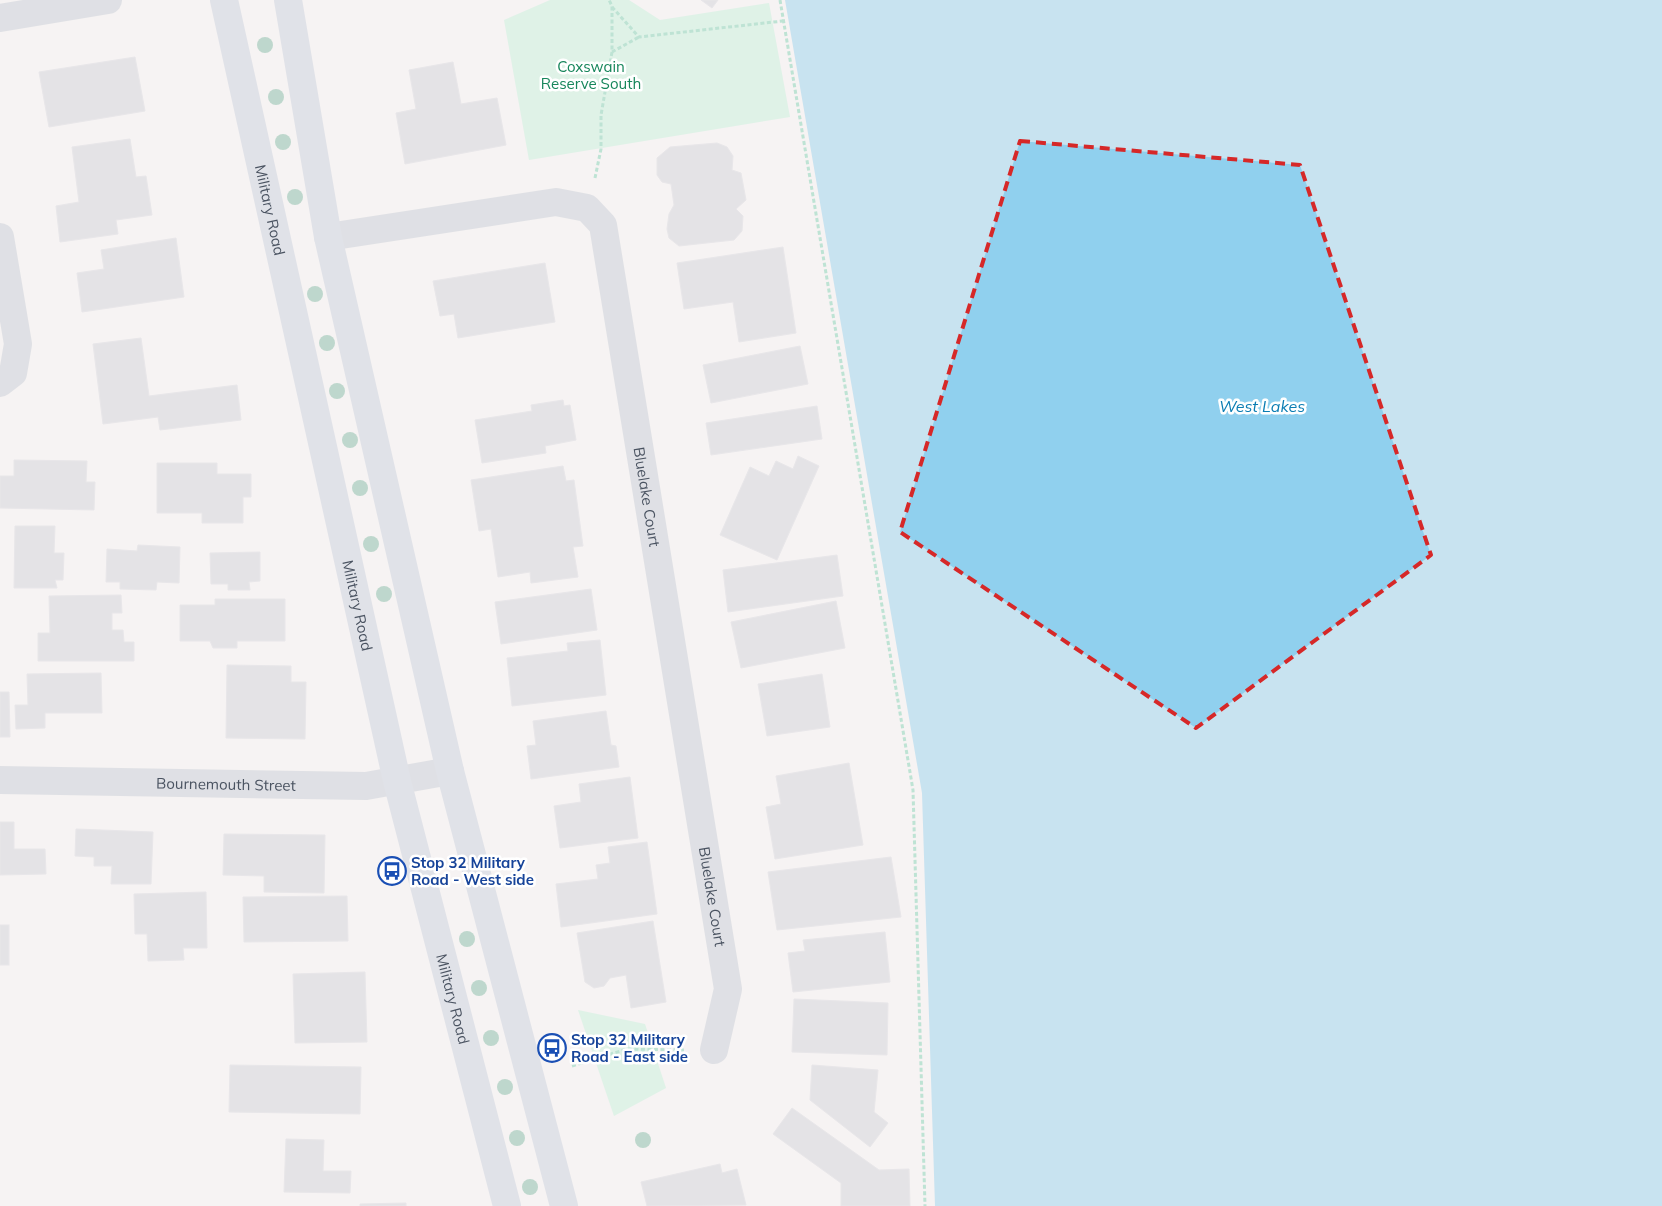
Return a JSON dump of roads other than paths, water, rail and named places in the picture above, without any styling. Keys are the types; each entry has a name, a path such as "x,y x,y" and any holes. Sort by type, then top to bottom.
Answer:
{"main road":[{"name":"Military Road","path":"224,0 397,781 507,1206"},
{"path":"288,0 328,237 450,771 564,1206"}],"street":[{"path":"0,18 108,0"},
{"name":"Bluelake Court","path":"328,237 556,202 588,208 603,225 728,989 714,1050"},
{"path":"0,237 18,344 12,373 0,383"},
{"name":"Bournemouth Street","path":"0,780 366,786 450,771"}],"water":[{"name":"West Lakes","path":"785,0 1662,0 1662,1206 935,1206 922,793"}],"place":[{"name":"Stop 32 Military Road - West side","path":"392,871"},
{"name":"Stop 32 Military Road - East side","path":"552,1048"}],"park label":[{"name":"Coxswain Reserve South","path":"591,74"}]}
